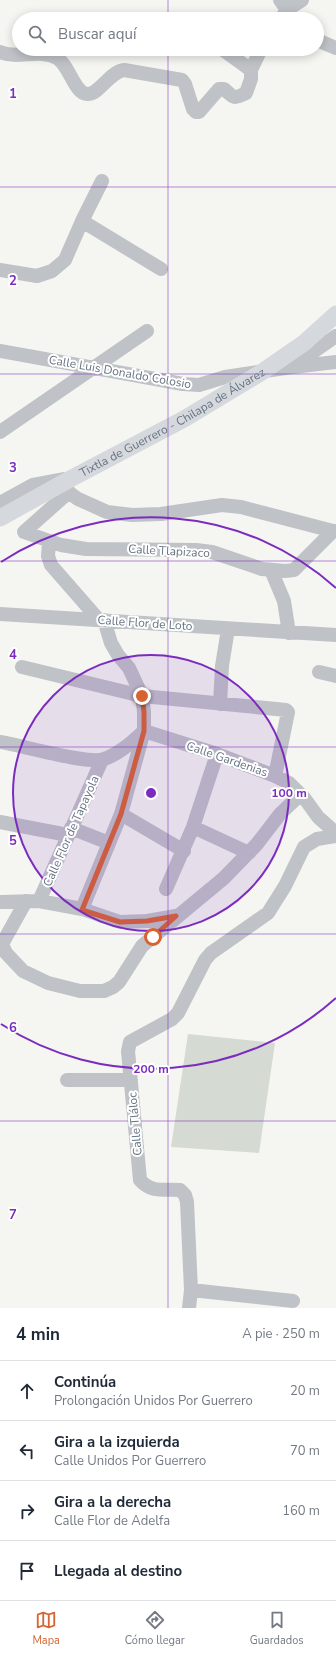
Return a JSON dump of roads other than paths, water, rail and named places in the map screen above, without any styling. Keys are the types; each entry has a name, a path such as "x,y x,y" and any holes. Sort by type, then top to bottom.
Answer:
{"main road":[{"name":"Tixtla de Guerrero - Chilapa de Álvarez","path":"0,518 66,485 262,372 304,343 336,314"}],"street":[{"path":"286,12 302,0"},
{"path":"324,43 336,48"},
{"path":"0,52 12,56"},
{"path":"53,56 65,64 78,90 82,93 88,95 94,93 115,73 124,70 182,80 185,84 193,109 196,112 199,112 219,89 224,89 231,97 234,98 246,93 251,79 251,70 258,56"},
{"path":"232,56 251,70"},
{"path":"0,270 37,276 52,271 65,260 102,181"},
{"path":"82,221 161,269"},
{"path":"0,432 147,331"},
{"path":"292,367 336,336"},
{"name":"Calle Luis Donaldo Colosio","path":"0,351 182,384 199,385 225,377 336,362"},
{"path":"0,503 33,485 66,485 78,499 107,512 132,515 161,514 222,504 241,507 334,531"},
{"name":"Calle Tlapizaco","path":"66,485 24,532 49,542 86,549 196,550 212,552 262,569 294,570 334,531"},
{"path":"49,542 48,556 51,565 102,620 111,643 118,655 129,668 142,696 144,712 144,731 121,814 82,910"},
{"path":"271,570 284,601 290,633"},
{"name":"Calle Flor de Loto","path":"0,614 336,635"},
{"path":"220,704 222,666 228,629"},
{"path":"22,667 142,696 286,710 288,712 275,776"},
{"path":"319,672 336,676"},
{"path":"0,742 73,757 102,760 133,742 144,731"},
{"name":"Calle Gardenias","path":"144,731 217,754 275,776 289,783 318,817 336,833"},
{"path":"166,889 184,851 217,754"},
{"name":"Calle Flor de Tapayola","path":"102,760 70,832 33,901 2,944 6,953 23,971 48,983 80,991 104,991 120,982 142,946 176,916"},
{"path":"0,902 33,901 82,910 120,922 147,921 176,916 224,878 257,844 280,814 300,795"},
{"path":"121,814 184,851"},
{"path":"0,822 70,832 109,843"},
{"path":"193,827 249,853"},
{"name":"Calle Tláloc","path":"189,1308 191,1290 187,1202 185,1195 180,1190 151,1189 140,1180 128,1050 130,1042 172,1019 178,1013 205,960 215,950 268,913 285,886 304,847 317,839 336,836"},
{"path":"67,1080 131,1080"},
{"path":"191,1290 293,1300"}]}
